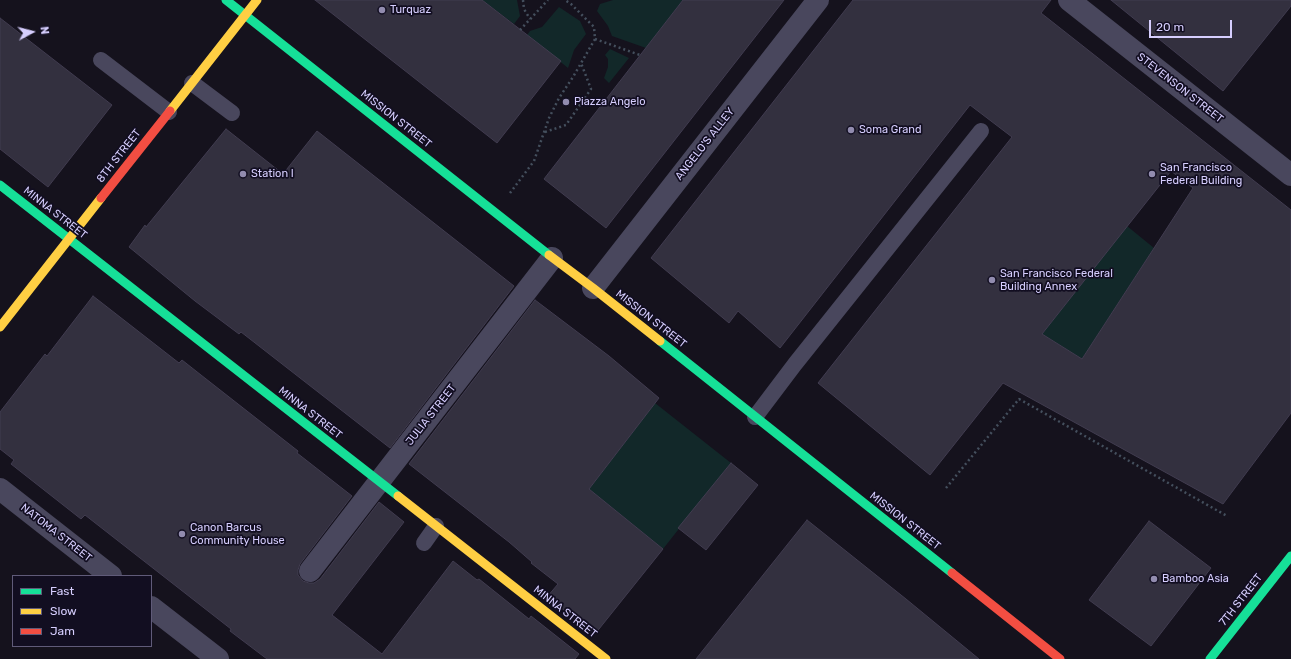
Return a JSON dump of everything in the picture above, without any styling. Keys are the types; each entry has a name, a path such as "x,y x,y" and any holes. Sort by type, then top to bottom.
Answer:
{"main road":[{"name":"MISSION STREET","path":"226,0 552,258 593,288 1060,659"},
{"name":"8TH STREET","path":"0,327 257,0"},
{"name":"MINNA STREET","path":"0,185 606,659"},
{"name":"7TH STREET","path":"1210,659 1291,556"}],"street":[{"name":"ANGELO'S ALLEY","path":"593,288 818,0"},
{"name":"STEVENSON STREET","path":"1069,0 1291,175"},
{"name":"JULIA STREET","path":"310,571 552,258"},
{"name":"NATOMA STREET","path":"0,489 110,575"},
{"path":"152,608 218,659"}],"lane":[{"path":"101,60 169,112"},
{"path":"192,83 232,113"},
{"path":"755,417 805,351 981,131"},
{"path":"424,543 436,526"}],"path":[{"path":"523,0 524,9 530,19"},
{"path":"520,30 548,0"},
{"path":"495,213 534,161 549,118 559,98 595,39 594,27 565,0"},
{"path":"595,39 640,55"},
{"path":"544,132 566,125 591,89 581,63"},
{"path":"946,488 1019,399 1227,516"}],"green space":[{"path":"482,0 517,0 520,16 514,24"},
{"path":"613,0 683,0 646,48 612,36 608,26 597,11 600,4"},
{"path":"559,7 580,21 586,34 574,50 568,68 527,35 530,31 542,27"},
{"path":"610,49 629,58 609,83 604,78 608,67 608,59 605,55"},
{"path":"1127,226 1154,248 1082,359 1042,334"},
{"path":"655,403 731,463 663,549 589,489"}],"building":[{"path":"315,0 482,0 561,61 497,143"},
{"path":"683,0 784,0 606,228 544,179"},
{"path":"853,0 1051,0 1041,13 1291,210 1291,413 1223,504 1003,383 930,475 818,383 1012,137 970,105 780,348 738,311 729,323 651,258","holes":["1171,171 1193,188 1082,359 1042,334"]},
{"path":"1111,0 1291,0 1291,6 1223,91"},
{"path":"0,18 112,105 48,187 0,149"},
{"path":"226,129 283,174 317,131 514,286 390,448 241,332 239,334 195,301 129,247 145,225 146,227"},
{"path":"93,296 179,363 182,360 298,451 297,453 352,496 300,564 298,575 303,581 314,583 320,579 379,502 404,522 332,615 382,654 453,561 477,580 479,579 529,619 531,616 579,654 575,659 267,659 85,515 81,519 11,464 14,460 0,449 0,412 45,354 47,356"},
{"path":"535,300 609,356 659,398 589,489 663,549 595,634 547,597 558,584 531,563 532,562 509,542 409,464"},
{"path":"731,463 758,485 706,550 678,528"},
{"path":"807,520 906,599 979,659 696,659"},
{"name":"Bamboo Asia","path":"1149,521 1211,568 1151,646 1089,600"}],"traffic: fast":[{"path":"226,0 549,255"},
{"path":"0,185 398,496"},
{"path":"660,341 952,573"},
{"path":"1210,659 1291,556"}],"traffic: slow":[{"path":"170,111 257,0"},
{"path":"0,327 101,198"},
{"path":"549,255 660,341"},
{"path":"398,496 606,659"}],"traffic: jam":[{"path":"101,198 170,111"},
{"path":"952,573 1060,659"}],"place":[{"name":"Turquaz","path":"382,10"},
{"name":"Piazza Angelo","path":"566,102"},
{"name":"Soma Grand","path":"851,130"},
{"name":"Station I","path":"243,174"},
{"name":"San Francisco Federal Building","path":"1152,174"},
{"name":"San Francisco Federal Building Annex","path":"992,280"},
{"name":"Canon Barcus Community House","path":"182,534"},
{"name":"Bamboo Asia","path":"1154,579"}]}
